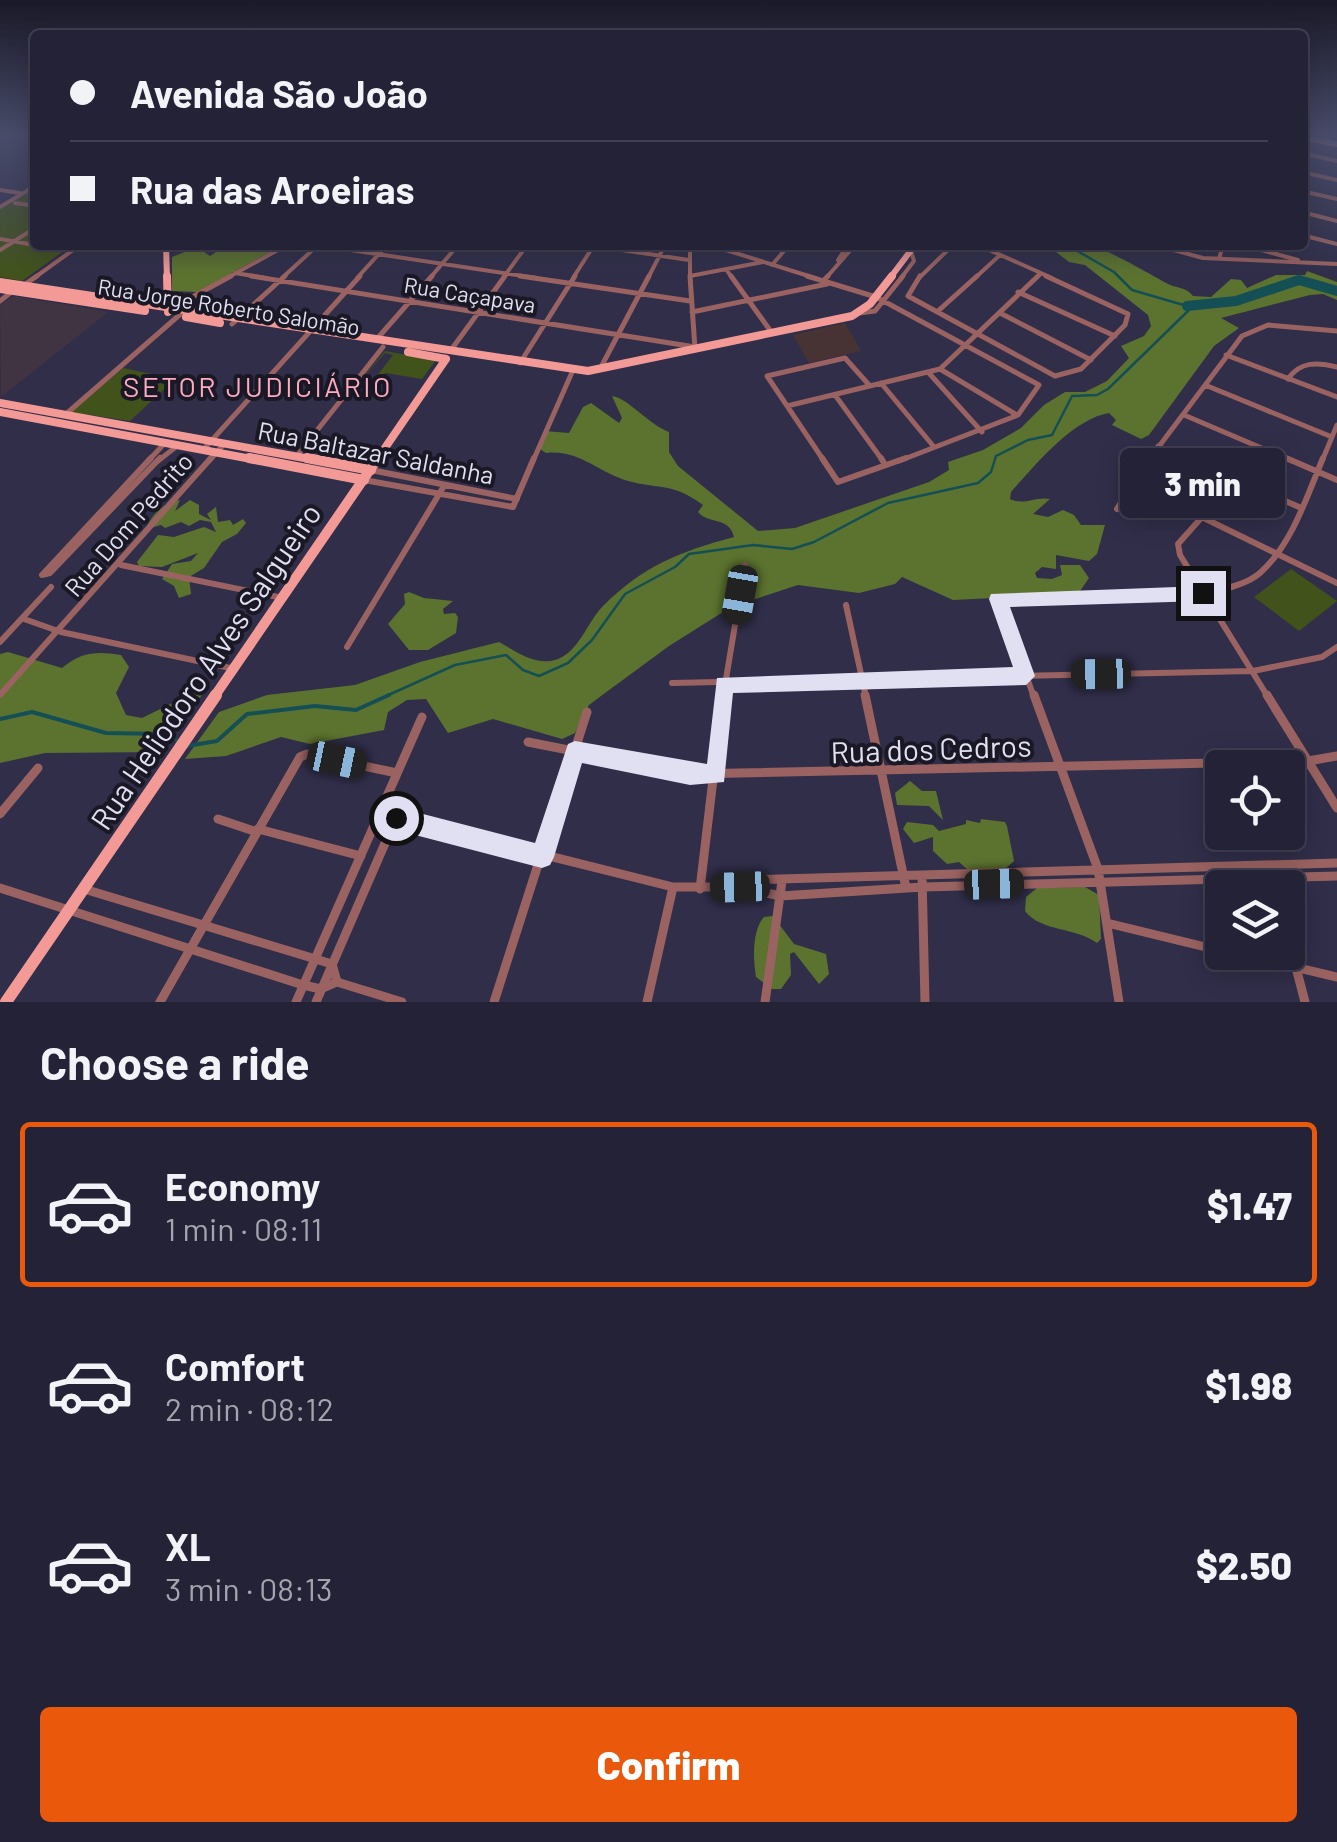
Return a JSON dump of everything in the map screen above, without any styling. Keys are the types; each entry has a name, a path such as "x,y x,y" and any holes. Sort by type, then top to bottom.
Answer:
{"main road":[{"path":"165,250 168,312"},
{"name":"Rua Jorge Roberto Salomão","path":"0,285 14,291 449,355 600,370 859,312 880,299 912,250"},
{"name":"Rua Jorge Roberto Salomão","path":"0,285 24,285 168,312"},
{"name":"Rua Heliodoro Alves Salgueiro","path":"6,1002 449,355"},
{"name":"Rua Baltazar Saldanha","path":"0,403 296,457 367,475"},
{"name":"Rua Baltazar Saldanha","path":"0,412 217,453 367,475"},
{"path":"88,429 99,420"}],"street":[{"path":"0,207 30,189"},
{"path":"0,190 21,193"},
{"path":"1308,192 1337,199"},
{"path":"15,203 30,205"},
{"path":"1308,214 1337,221"},
{"path":"0,250 30,231"},
{"path":"1308,237 1337,245"},
{"path":"0,239 30,244"},
{"path":"0,301 73,250"},
{"path":"168,312 277,250"},
{"path":"234,322 312,250"},
{"path":"351,250 690,301"},
{"path":"203,450 382,250"},
{"path":"296,457 409,302 454,250"},
{"name":"Rua Heliodoro Alves Salgueiro","path":"449,355 524,250"},
{"path":"520,364 589,250"},
{"path":"625,250 689,260"},
{"path":"600,370 662,250"},
{"path":"690,250 695,348"},
{"path":"734,250 880,299 1039,385 1018,415 982,432 838,482 767,376 845,358 870,386"},
{"path":"772,264 785,250"},
{"path":"828,281 848,250"},
{"path":"947,250 924,268 908,296 1054,376 1081,369 1125,325 1128,314 989,250"},
{"path":"1170,250 1195,258 1337,264"},
{"path":"1219,259 1222,250"},
{"path":"1262,250 1308,263"},
{"path":"938,311 1000,255"},
{"path":"690,276 764,262"},
{"path":"726,269 773,334"},
{"name":"Rua Caçapava","path":"236,273 695,348"},
{"path":"787,406 940,369 1041,273"},
{"path":"692,312 828,281"},
{"path":"1018,292 1115,336"},
{"path":"1000,313 1090,360"},
{"path":"65,415 182,314"},
{"path":"1117,510 1158,446 1242,336 1268,324 1337,331"},
{"path":"1226,355 1337,397"},
{"path":"1288,378 1300,366 1312,363 1337,366"},
{"path":"940,369 1018,415"},
{"path":"517,498 573,370"},
{"path":"928,372 982,432"},
{"path":"881,383 934,447"},
{"path":"1206,385 1332,437"},
{"path":"835,394 884,463"},
{"path":"1184,414 1337,480"},
{"path":"1118,1002 1098,868 998,599 1203,593 1248,582 1278,554 1337,426"},
{"path":"165,444 105,511 50,573 42,575 105,511 168,450 177,446"},
{"name":"Rua Dom Pedrito","path":"0,695 61,632 225,444"},
{"path":"1158,446 1299,507"},
{"name":"Rua Baltazar Saldanha","path":"367,475 512,508 517,498 442,490"},
{"path":"1134,484 1337,583"},
{"path":"347,647 442,490"},
{"path":"1202,517 1177,548 1337,808"},
{"path":"120,564 283,598"},
{"path":"700,888 724,684 745,565"},
{"path":"0,642 52,586"},
{"path":"846,606 906,888"},
{"path":"24,619 61,632 235,669"},
{"path":"672,683 1252,671 1322,657 1337,648"},
{"path":"494,1002 587,712"},
{"path":"296,1002 422,717"},
{"name":"Rua dos Cedros","path":"528,742 690,774 881,773 1308,761 1337,756"},
{"path":"160,1002 298,760 307,754 397,773"},
{"path":"0,814 38,768"},
{"path":"380,814 674,887 740,887 780,896 906,888 923,881 1098,868 1337,863"},
{"path":"316,1002 396,818"},
{"path":"218,819 361,856"},
{"path":"1268,865 1269,870"},
{"path":"1182,867 1188,880"},
{"path":"740,887 748,880 904,875 923,881 1205,881"},
{"path":"1305,880 1337,876"},
{"path":"766,1002 782,881"},
{"path":"923,881 925,1002"},
{"path":"647,1002 674,887"},
{"path":"0,888 303,984 321,989 337,982 402,1002"},
{"path":"83,888 332,964"},
{"path":"1107,923 1205,946"},
{"path":"332,964 337,982"},
{"path":"1297,970 1305,1002"},
{"path":"1304,970 1337,978"}],"shaded area":[{"path":"14,296 108,312 1,397 0,305"},
{"path":"845,323 861,351 809,363 793,335"}],"green space":[{"path":"30,192 30,250 65,250 22,281 0,277 0,209"},
{"path":"190,250 201,250 210,256 219,250 272,251 197,292 172,291 172,257"},
{"path":"1045,250 1101,250 1193,296 1211,297 1231,279 1241,280 1247,288 1276,275 1305,275 1307,271 1337,282 1337,300 1323,294 1310,295 1221,318 1239,328 1214,346 1149,435 1141,439 1112,425 1116,420 1109,413 1095,417 1056,444 1011,492 1010,499 1015,501 1050,499 1033,514 1048,517 1063,510 1074,515 1081,525 1105,525 1097,554 1089,561 1056,555 1056,569 1042,567 1035,573 1037,578 1052,579 1062,575 1060,565 1080,565 1089,578 1076,597 953,600 902,577 895,584 859,593 798,585 731,607 669,646 589,705 575,733 562,739 493,719 448,733 426,699 407,700 388,712 384,730 310,744 281,737 226,756 185,759 219,712 267,695 355,685 420,662 499,642 535,660 558,659 572,649 603,606 633,580 680,554 734,537 728,526 702,516 698,512 703,505 683,493 628,481 568,454 540,449 545,431 569,433 583,407 591,403 619,423 622,418 612,396 618,398 669,432 669,452 678,466 758,531 795,528 929,482 949,470 948,462 983,450 1021,428 1044,405 1065,392 1085,392 1107,381 1129,358 1121,346 1144,336 1151,326 1148,315 1085,265 1069,262 1056,252"},
{"path":"385,351 436,360 422,379 386,373 376,377 393,355 385,353 348,395"},
{"path":"123,368 175,379 130,421 71,412"},
{"path":"180,500 175,511 190,500 199,505 199,514 211,520 207,514 216,507 218,522 230,520 233,525 243,519 246,523 237,534 222,542 204,568 189,577 191,594 179,598 174,586 162,579 172,564 191,561 198,553 162,567 139,566 137,562 158,535 174,537 204,527 216,532 211,522 200,520 189,526 181,522 150,528 148,524 158,511"},
{"path":"1291,569 1337,601 1299,631 1254,597"},
{"path":"404,594 453,601 443,609 444,614 455,613 458,617 456,633 428,650 409,650 388,624 405,604"},
{"path":"8,652 62,668 90,654 121,655 129,667 116,693 126,715 142,718 209,685 161,752 45,753 0,763 0,654"},
{"path":"910,781 922,791 936,791 943,820 929,806 897,805 895,793"},
{"path":"981,819 1005,822 1007,826 1014,861 1003,871 970,872 959,862 947,864 933,851 933,837 914,843 903,829 907,822 933,825 939,831 966,824 966,820 980,823"},
{"path":"1085,887 1099,895 1101,939 1097,943 1040,923 1025,911 1026,897 1037,888"},
{"path":"773,916 794,944 826,954 829,974 819,984 794,952 790,954 791,975 781,989 772,989 756,977 757,929 764,917"}],"waterway":[{"path":"384,697 455,665 506,655 523,670 539,676 568,663 592,640 625,594 675,567 689,554 753,545 792,549 814,542 888,503 978,483 991,472 996,456 1028,440 1052,435 1072,396 1097,395 1108,389 1188,311 1187,306 1132,290 1114,272 1076,250"},
{"path":"1187,306 1236,301 1299,280 1337,291"},
{"path":"187,746 217,741 247,714 315,706 356,710 389,695"},
{"path":"0,719 32,712 106,733 164,734 180,742"}],"district":[{"name":"SETOR JUDICIÁRIO","path":"258,386"}],"route":[{"path":"396,818 542,857 575,752 690,774 716,774 724,684 1026,676 998,599 1203,593"}]}
